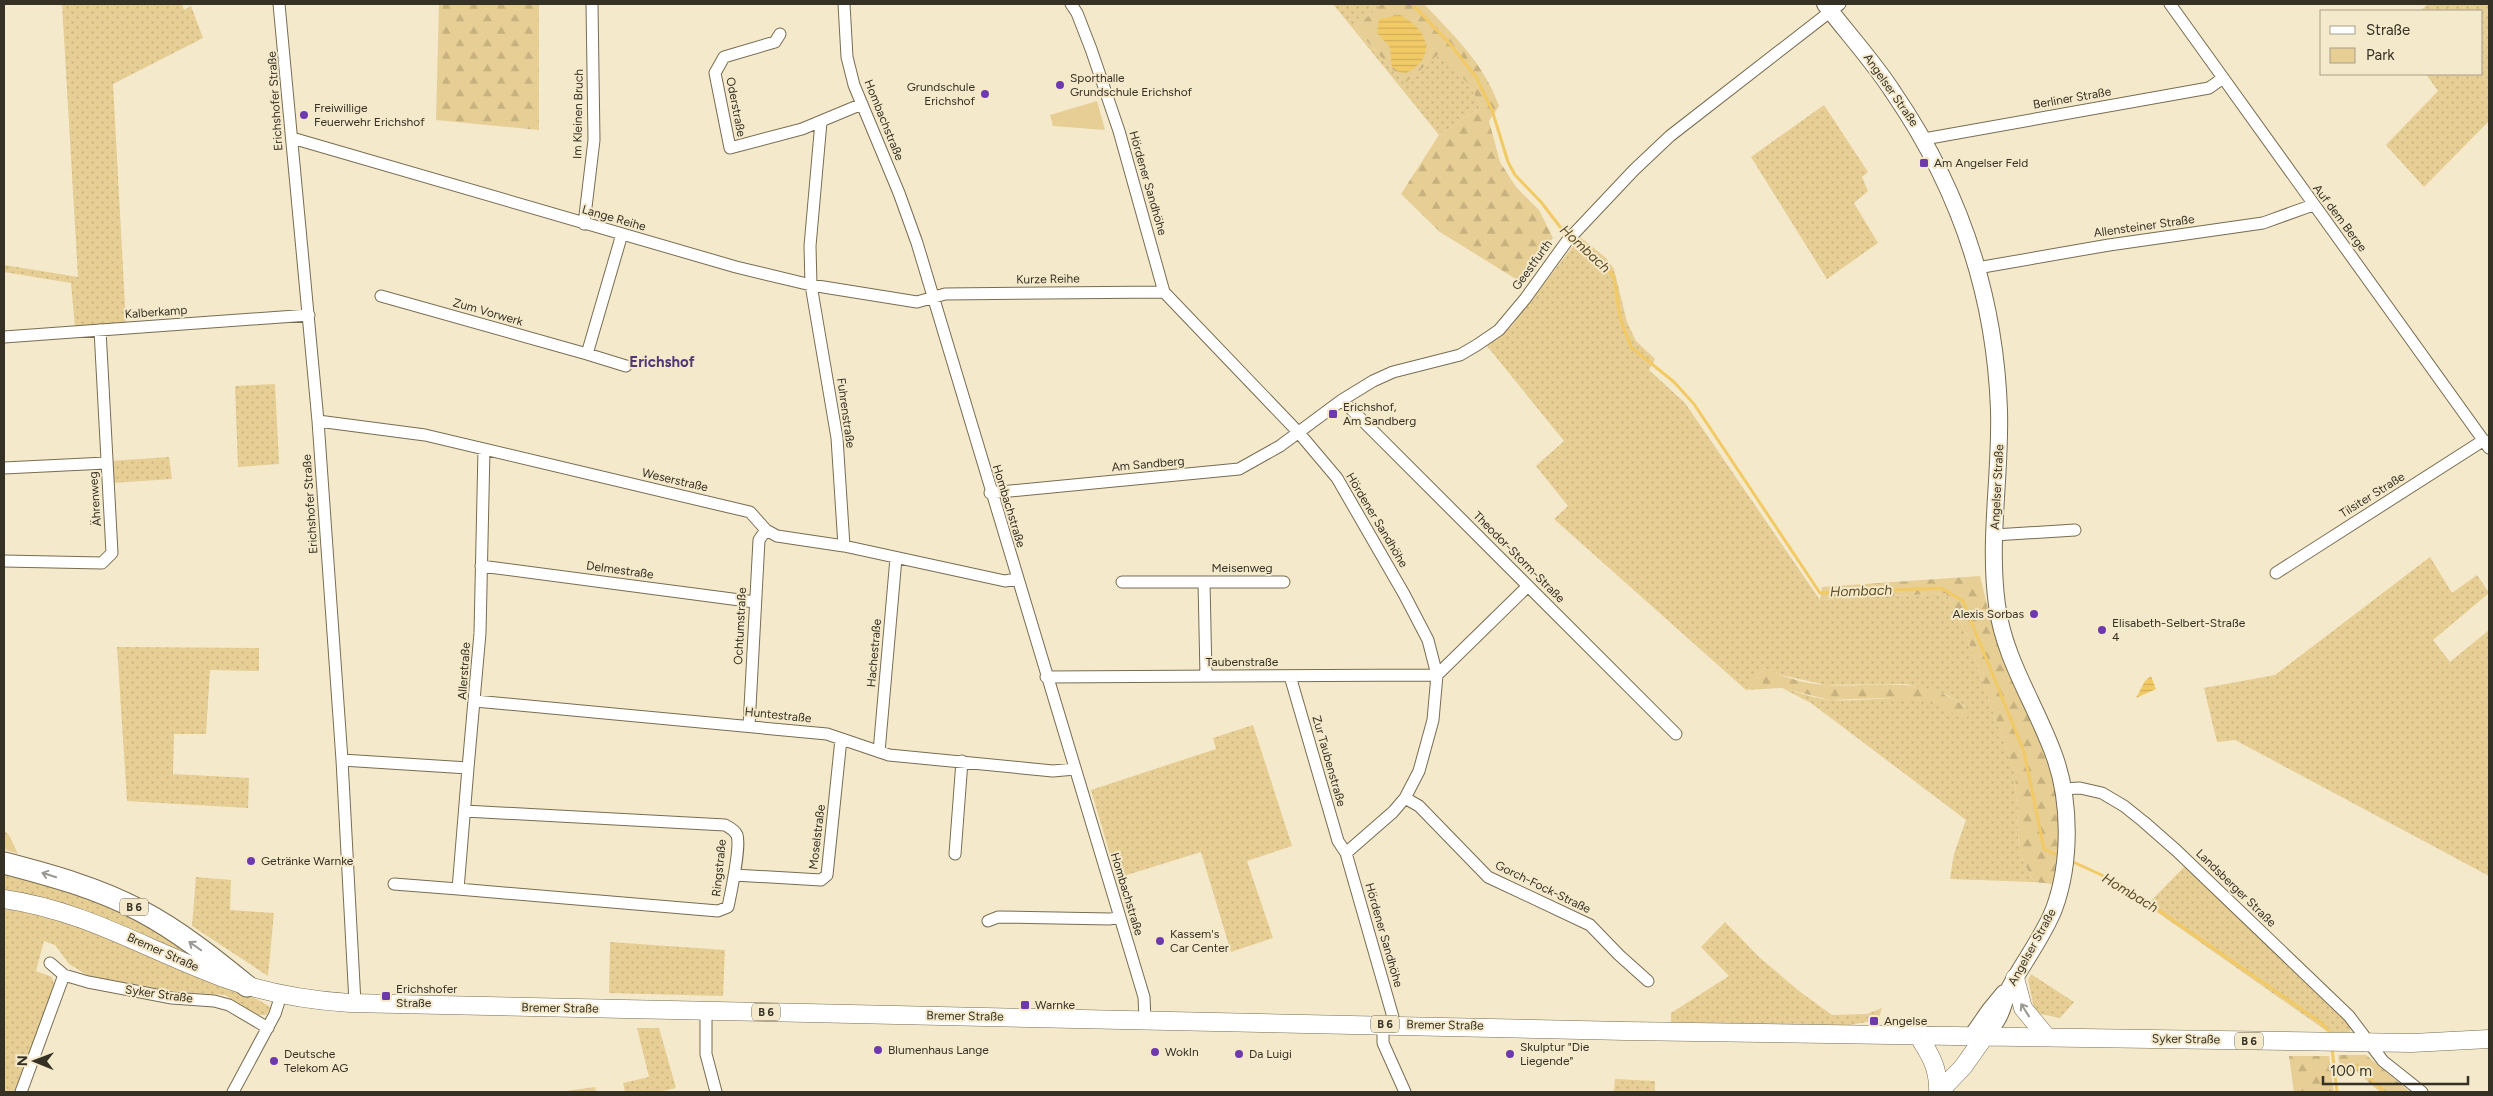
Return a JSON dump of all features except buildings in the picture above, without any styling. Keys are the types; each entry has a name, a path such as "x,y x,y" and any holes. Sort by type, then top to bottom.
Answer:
{"highway":[{"name":"B 6","path":"4,863 45,874 111,896 140,910 164,924 247,986"}],"main road":[{"name":"Angelser Straße","path":"1832,6 1892,90 1924,139 1957,209 1977,268 1990,317 1996,371 1999,443 1994,535 1995,584 1999,619 2006,645 2055,758 2062,789 2066,824 2064,861 2053,912 2012,984 1990,1010 1979,1036"},
{"name":"Bremer Straße","path":"4,899 31,903 73,915 118,932 220,977 247,986 301,1000 355,1004 1389,1024 1625,1031 1979,1036"},
{"path":"2012,984 2023,1008 2046,1036"},
{"path":"1917,1034 1934,1060 1940,1091"},
{"name":"Syker Straße","path":"1979,1036 2346,1043 2444,1043 2489,1039"},
{"path":"1940,1091 1945,1078 1979,1036"}],"street":[{"name":"Erichshofer Straße","path":"280,4 310,315 318,421 342,760 355,1004"},
{"name":"Im Kleinen Bruch","path":"584,224 594,140 592,4"},
{"name":"Hombachstraße","path":"844,4 847,57 854,85 899,193 933,298 990,493 1144,997 1145,1019"},
{"name":"Hördener Sandhöhe","path":"1071,4 1077,13 1091,49 1119,131 1164,292 1299,433 1348,494 1428,640 1437,675 1433,720 1419,771 1405,798 1393,812 1346,853 1389,1024 1382,1043 1404,1092"},
{"name":"Auf dem Berge","path":"2170,4 2486,444"},
{"name":"Geestfurth","path":"1299,433 1342,400 1393,372 1460,355 1499,330 1525,299 1570,238 1622,182 1670,136 1832,6"},
{"name":"Oderstraße","path":"780,34 775,42 724,57 718,64 715,73 730,148 821,122 862,104"},
{"name":"Berliner Straße","path":"1924,139 2209,88 2223,78"},
{"name":"Fuhrenstraße","path":"821,122 810,246 811,285 836,424 844,546"},
{"name":"Lange Reihe","path":"292,138 736,267 811,285 917,302 933,298"},
{"name":"Allensteiner Straße","path":"1977,268 2109,245 2262,223 2313,205"},
{"path":"587,354 622,234"},
{"name":"Kurze Reihe","path":"933,298 945,294 1164,292"},
{"name":"Zum Vorwerk","path":"381,296 626,366"},
{"name":"Kalberkamp","path":"4,337 310,315"},
{"name":"Ährenweg","path":"4,561 102,563 112,553 100,330"},
{"name":"Theodor-Storm-Straße","path":"1342,400 1676,734"},
{"name":"Weserstraße","path":"318,421 409,432 750,512 766,530 777,536 844,546 1004,581 1016,579"},
{"name":"Am Sandberg","path":"990,493 1240,469 1299,433"},
{"name":"Tilsiter Straße","path":"2276,574 2486,444"},
{"name":"Allerstraße","path":"468,768 480,633 484,449"},
{"path":"4,468 106,463"},
{"name":"Ochtumstraße","path":"748,726 759,540 766,530"},
{"path":"1994,535 2075,530"},
{"name":"Hachestraße","path":"880,752 896,558"},
{"name":"Delmestraße","path":"481,566 755,602"},
{"path":"1122,582 1204,582"},
{"name":"Meisenweg","path":"1206,676 1204,582 1284,582"},
{"path":"1437,675 1528,586"},
{"name":"Taubenstraße","path":"1046,677 1437,675"},
{"name":"Zur Taubenstraße","path":"1290,676 1338,841 1346,853"},
{"name":"Huntestraße","path":"475,701 827,734 889,755 1054,771 1075,769"},
{"name":"Moselstraße","path":"734,875 821,880 827,875 841,739"},
{"path":"342,760 468,768 458,889"},
{"path":"955,854 962,762"},
{"name":"Landsberger Straße","path":"2062,789 2080,788 2102,793 2124,806 2144,822 2349,1016 2383,1061 2422,1092"},
{"name":"Gorch-Fock-Straße","path":"1405,798 1418,806 1488,877 1590,925 1648,981"},
{"name":"Ringstraße","path":"394,884 718,911 728,907 738,836 733,829 725,826 465,811"},
{"path":"988,921 998,917 1110,919 1119,917"},
{"name":"Syker Straße","path":"50,963 64,975 124,990 229,1005 268,1028"},
{"path":"21,1092 64,975"},
{"path":"233,1092 268,1028 281,995"},
{"path":"706,1011 706,1054 716,1092"}],"green space":[{"path":"62,4 182,4 184,10 191,6 203,38 113,84 126,324 75,327 71,283 4,272 4,265 78,277"},
{"path":"439,4 539,4 539,130 436,120"},
{"path":"1333,4 1382,4 1355,28 1405,83 1441,51 1468,84 1482,106 1439,135"},
{"path":"1382,4 1424,4 1467,51 1485,76 1492,90 1499,106 1489,121 1500,162 1516,187 1539,210 1553,238 1519,281 1440,232 1401,194 1439,135 1482,106 1468,84 1441,52 1405,83 1355,28"},
{"path":"2428,4 2489,4 2489,121 2424,187 2386,145 2438,91 2427,75 2483,75 2483,10 2421,10"},
{"path":"1097,101 1105,130 1053,126 1050,115"},
{"path":"1824,105 1868,172 1862,177 1868,191 1854,203 1878,243 1827,279 1751,157"},
{"path":"1580,237 1606,258 1614,269 1627,322 1636,341 1655,359 1649,370 1685,403 1820,600 1946,593 1966,634 2015,774 2019,852 2034,882 1950,879 1954,854 1966,820 1811,703 1782,688 1831,700 1914,699 1930,702 1945,708 1959,717 1965,706 1947,695 1906,684 1826,685 1777,674 1764,668 1746,690 1554,519 1568,506 1536,466 1564,441 1487,346 1511,327"},
{"path":"275,384 279,464 238,467 235,386"},
{"path":"169,457 172,479 112,483 110,461"},
{"path":"2430,557 2452,593 2477,575 2489,593 2433,640 2450,662 2489,630 2489,876 2235,740 2217,742 2204,688 2275,675"},
{"path":"1980,576 1999,647 2046,759 2057,801 2059,831 2053,884 2034,882 2019,852 2015,774 1966,634 1946,593 1820,600 1822,587"},
{"path":"117,647 259,648 259,671 210,670 206,734 174,734 173,774 249,778 248,808 127,801"},
{"path":"1764,668 1794,680 1810,683 1842,686 1891,684 1922,688 1938,692 1962,704 1966,708 1967,718 1963,719 1940,706 1926,702 1884,698 1830,700 1782,688 1746,690"},
{"path":"1253,725 1292,846 1247,861 1273,938 1231,952 1201,852 1117,878 1091,790 1216,749 1213,738"},
{"path":"4,831 9,835 18,854 4,849"},
{"path":"2185,866 2344,1018 2351,1027 2350,1032 2328,1032 2147,905"},
{"path":"4,868 100,897 213,966 85,911 31,895 4,890"},
{"path":"196,877 231,880 230,910 274,913 268,976 192,926"},
{"path":"4,909 56,919 81,927 205,980 248,995 271,1008 266,1015 256,1015 225,995 171,991 89,976 69,964 55,945 44,941 36,971 52,977 55,988 16,1092 4,1092"},
{"path":"1725,922 1759,957 1799,991 1832,1015 1867,1014 1882,1008 1878,1020 1850,1025 1671,1022 1671,1013 1729,976 1701,947"},
{"path":"610,942 725,950 723,996 609,993"},
{"path":"2031,974 2074,1002 2060,1018 2041,1014 2034,1008 2028,980"},
{"path":"637,1028 659,1028 676,1088 658,1092 625,1092 623,1083 649,1077"},
{"path":"2338,1055 2366,1055 2410,1092 2380,1092 2356,1071 2344,1072 2342,1078"},
{"path":"2289,1056 2329,1056 2334,1092 2294,1092"},
{"path":"1615,1079 1655,1081 1655,1092 1614,1092"},
{"path":"595,1087 596,1092 559,1092"}],"shaded area":[{"path":"1400,15 1417,28 1423,35 1426,43 1426,51 1422,59 1406,73 1399,72 1392,67 1390,47 1377,33 1379,19"},
{"path":"2151,676 2156,689 2136,698 2145,681"}],"waterway":[{"name":"Hombach","path":"1412,4 1450,44 1476,77 1492,110 1508,162 1515,175 1541,202 1561,228 1601,261 1614,277 1620,318 1631,347 1674,382 1694,404 1820,593 1941,588 1963,601 2024,752 2044,849 2061,857"},
{"name":"Hombach","path":"2071,861 2119,883 2320,1022 2330,1032 2331,1037"},
{"name":"Hombach","path":"2332,1048 2337,1092"},
{"path":"2334,1066 2356,1066 2385,1092"}],"place":[{"name":"Sporthalle Grundschule Erichshof","path":"1060,85"},
{"name":"Grundschule Erichshof","path":"985,94"},
{"name":"Freiwillige Feuerwehr Erichshof","path":"304,115"},
{"name":"Am Angelser Feld","path":"1924,163"},
{"name":"Erichshof, Am Sandberg","path":"1333,414"},
{"name":"Alexis Sorbas","path":"2034,614"},
{"name":"Elisabeth-Selbert-Straße 4","path":"2102,630"},
{"name":"Getränke Warnke","path":"251,861"},
{"name":"Kassem's Car Center","path":"1160,941"},
{"name":"Erichshofer Straße","path":"386,996"},
{"name":"Warnke","path":"1025,1005"},
{"name":"Angelse","path":"1874,1021"},
{"name":"Blumenhaus Lange","path":"878,1050"},
{"name":"WokIn","path":"1155,1052"},
{"name":"Da Luigi","path":"1239,1054"},
{"name":"Skulptur \"Die Liegende\"","path":"1510,1054"},
{"name":"Deutsche Telekom AG","path":"274,1061"}],"district":[{"name":"Erichshof","path":"662,362"}]}
